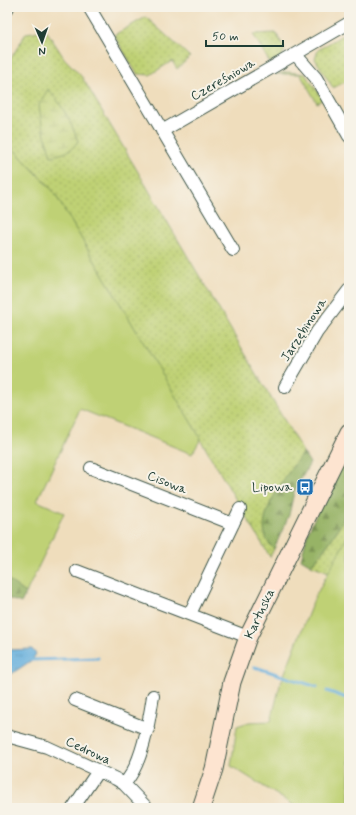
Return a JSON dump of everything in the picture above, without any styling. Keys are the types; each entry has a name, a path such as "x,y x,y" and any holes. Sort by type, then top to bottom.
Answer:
{"street":[{"path":"89,7 233,250"},
{"name":"Czereśniowa","path":"162,131 296,55 349,23"},
{"path":"296,55 316,78 349,136"},
{"name":"Jarzębinowa","path":"284,387 317,332 349,290"},
{"name":"Kartuska","path":"201,808 214,769 232,682 248,637 349,432"},
{"name":"Cisowa","path":"91,468 233,524"},
{"path":"190,614 240,509"},
{"path":"76,571 248,637"},
{"path":"124,784 129,778 148,729 153,696"},
{"path":"75,700 148,729"},
{"name":"Cedrowa","path":"7,736 47,747 124,784 147,808"},
{"path":"73,808 98,771"}],"green space":[{"path":"146,17 190,57 177,69 172,61 150,75 137,74 114,35"},
{"path":"46,30 64,58 82,77 303,452 281,484 270,545 274,549 270,557 53,191 7,142 7,65 26,33"},
{"path":"349,31 349,80 333,88 315,59 318,50"},
{"path":"276,33 285,49 281,57 270,63 253,34"},
{"path":"289,72 305,74 323,99 317,103 300,74 275,74"},
{"path":"48,89 66,114 78,141 73,148 66,152 51,156 42,125 39,105"},
{"path":"7,142 53,191 201,439 192,454 80,409 37,501 64,513 26,593 7,579"},
{"path":"349,445 350,499 347,511 322,553 311,565 301,559 308,532"},
{"path":"303,452 310,463 294,492 289,515 274,549 266,539 264,527 266,514 280,486"},
{"path":"349,504 349,534 329,572 311,565 328,544"},
{"path":"349,534 349,808 298,808 231,766 237,726 249,722 271,721 280,685 314,599"},
{"path":"7,579 26,593 21,603 7,598"}],"water":[{"path":"32,649 36,654 32,660 7,677 7,650"}],"waterway":[{"path":"32,660 98,658"},
{"path":"255,667 317,687"},
{"path":"327,691 349,699"}],"place":[{"name":"Lipowa","path":"305,487"}]}
